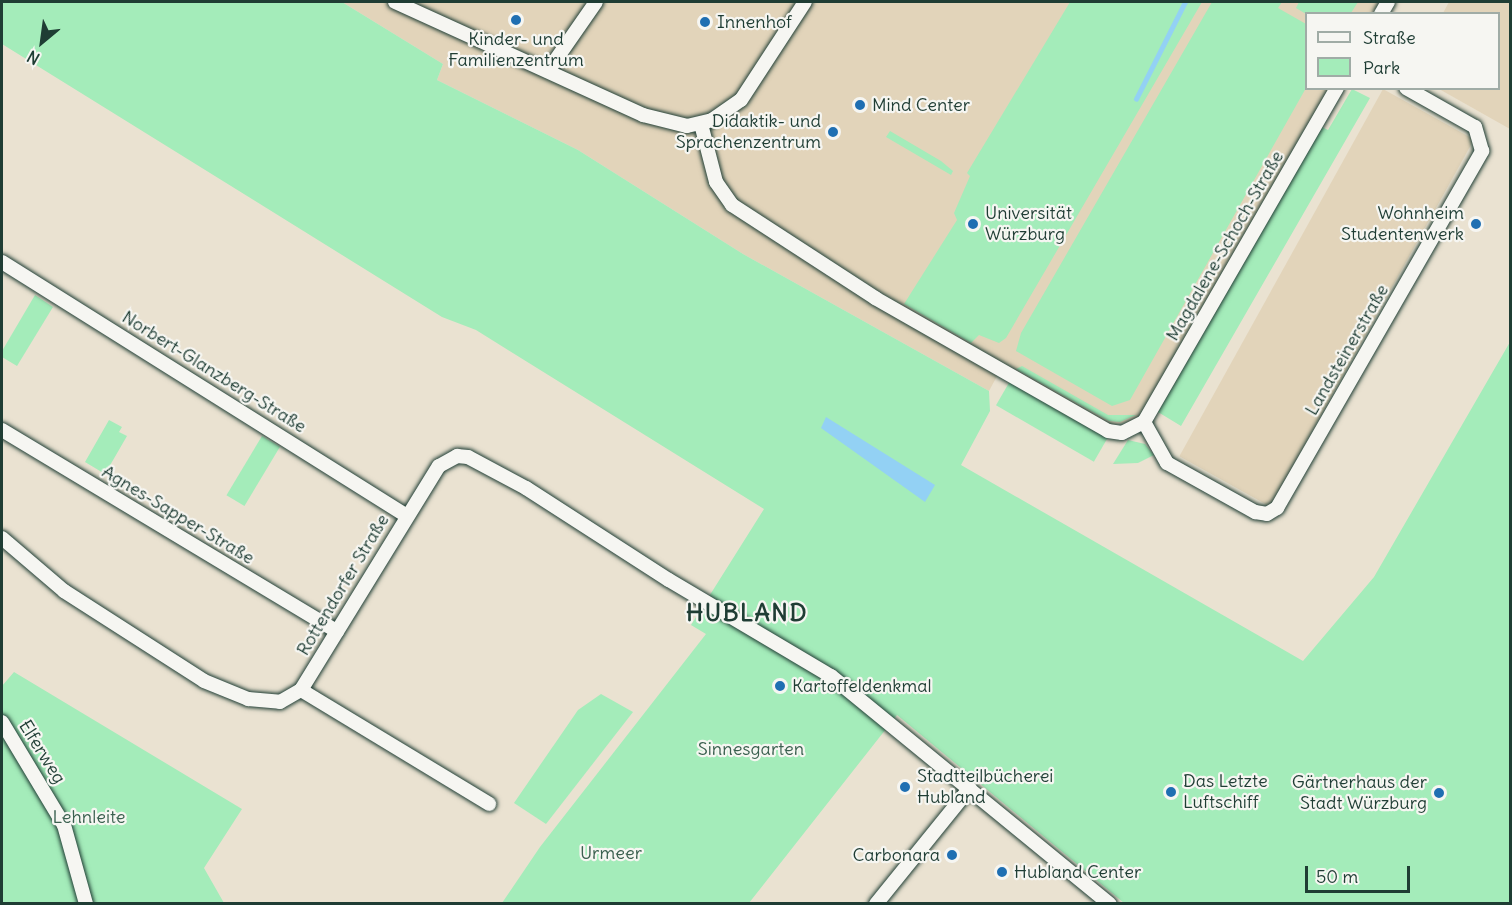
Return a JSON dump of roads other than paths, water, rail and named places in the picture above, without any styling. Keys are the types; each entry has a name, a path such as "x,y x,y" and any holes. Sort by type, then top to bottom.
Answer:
{"street":[{"path":"395,2 657,121 701,124 741,100 806,2"},
{"path":"548,71 596,2"},
{"name":"Magdalene-Schoch-Straße","path":"1144,422 1336,90"},
{"name":"Landsteinerstraße","path":"1144,422 1167,463 1255,513 1267,514 1277,508 1482,151 1474,127 1409,90"},
{"path":"701,124 717,182 732,206 875,298 890,304 1108,431 1122,433 1144,422"},
{"name":"Norbert-Glanzberg-Straße","path":"2,262 406,515"},
{"name":"Agnes-Sapper-Straße","path":"2,430 337,631"},
{"name":"Rottendorfer Straße","path":"301,690 406,515 439,466 458,456 468,457 526,488 707,603 831,676 970,788"},
{"path":"2,538 64,591 229,694 280,702 301,690 489,804"},
{"name":"Elferweg","path":"2,722 41,782 64,825 86,903"},
{"path":"876,903 970,788 1110,903"}],"water":[{"path":"826,417 935,485 925,502 821,428"}],"waterway":[{"path":"1136,99 1185,2"}],"place":[{"name":"Kinder- und Familienzentrum","path":"516,20"},
{"name":"Innenhof","path":"705,22"},
{"name":"Mind Center","path":"860,105"},
{"name":"Didaktik- und Sprachenzentrum","path":"833,132"},
{"name":"Universität Würzburg","path":"973,224"},
{"name":"Wohnheim Studentenwerk","path":"1476,224"},
{"name":"Kartoffeldenkmal","path":"780,686"},
{"name":"Stadtteilbücherei Hubland","path":"905,787"},
{"name":"Das Letzte Luftschiff","path":"1171,792"},
{"name":"Gärtnerhaus der Stadt Würzburg","path":"1439,793"},
{"name":"Carbonara","path":"952,855"},
{"name":"Hubland Center","path":"1002,872"}],"district":[{"name":"HUBLAND","path":"747,613"}],"park label":[{"name":"Sinnesgarten","path":"751,749"},
{"name":"Lehnleite","path":"89,817"},
{"name":"Urmeer","path":"611,853"}]}
